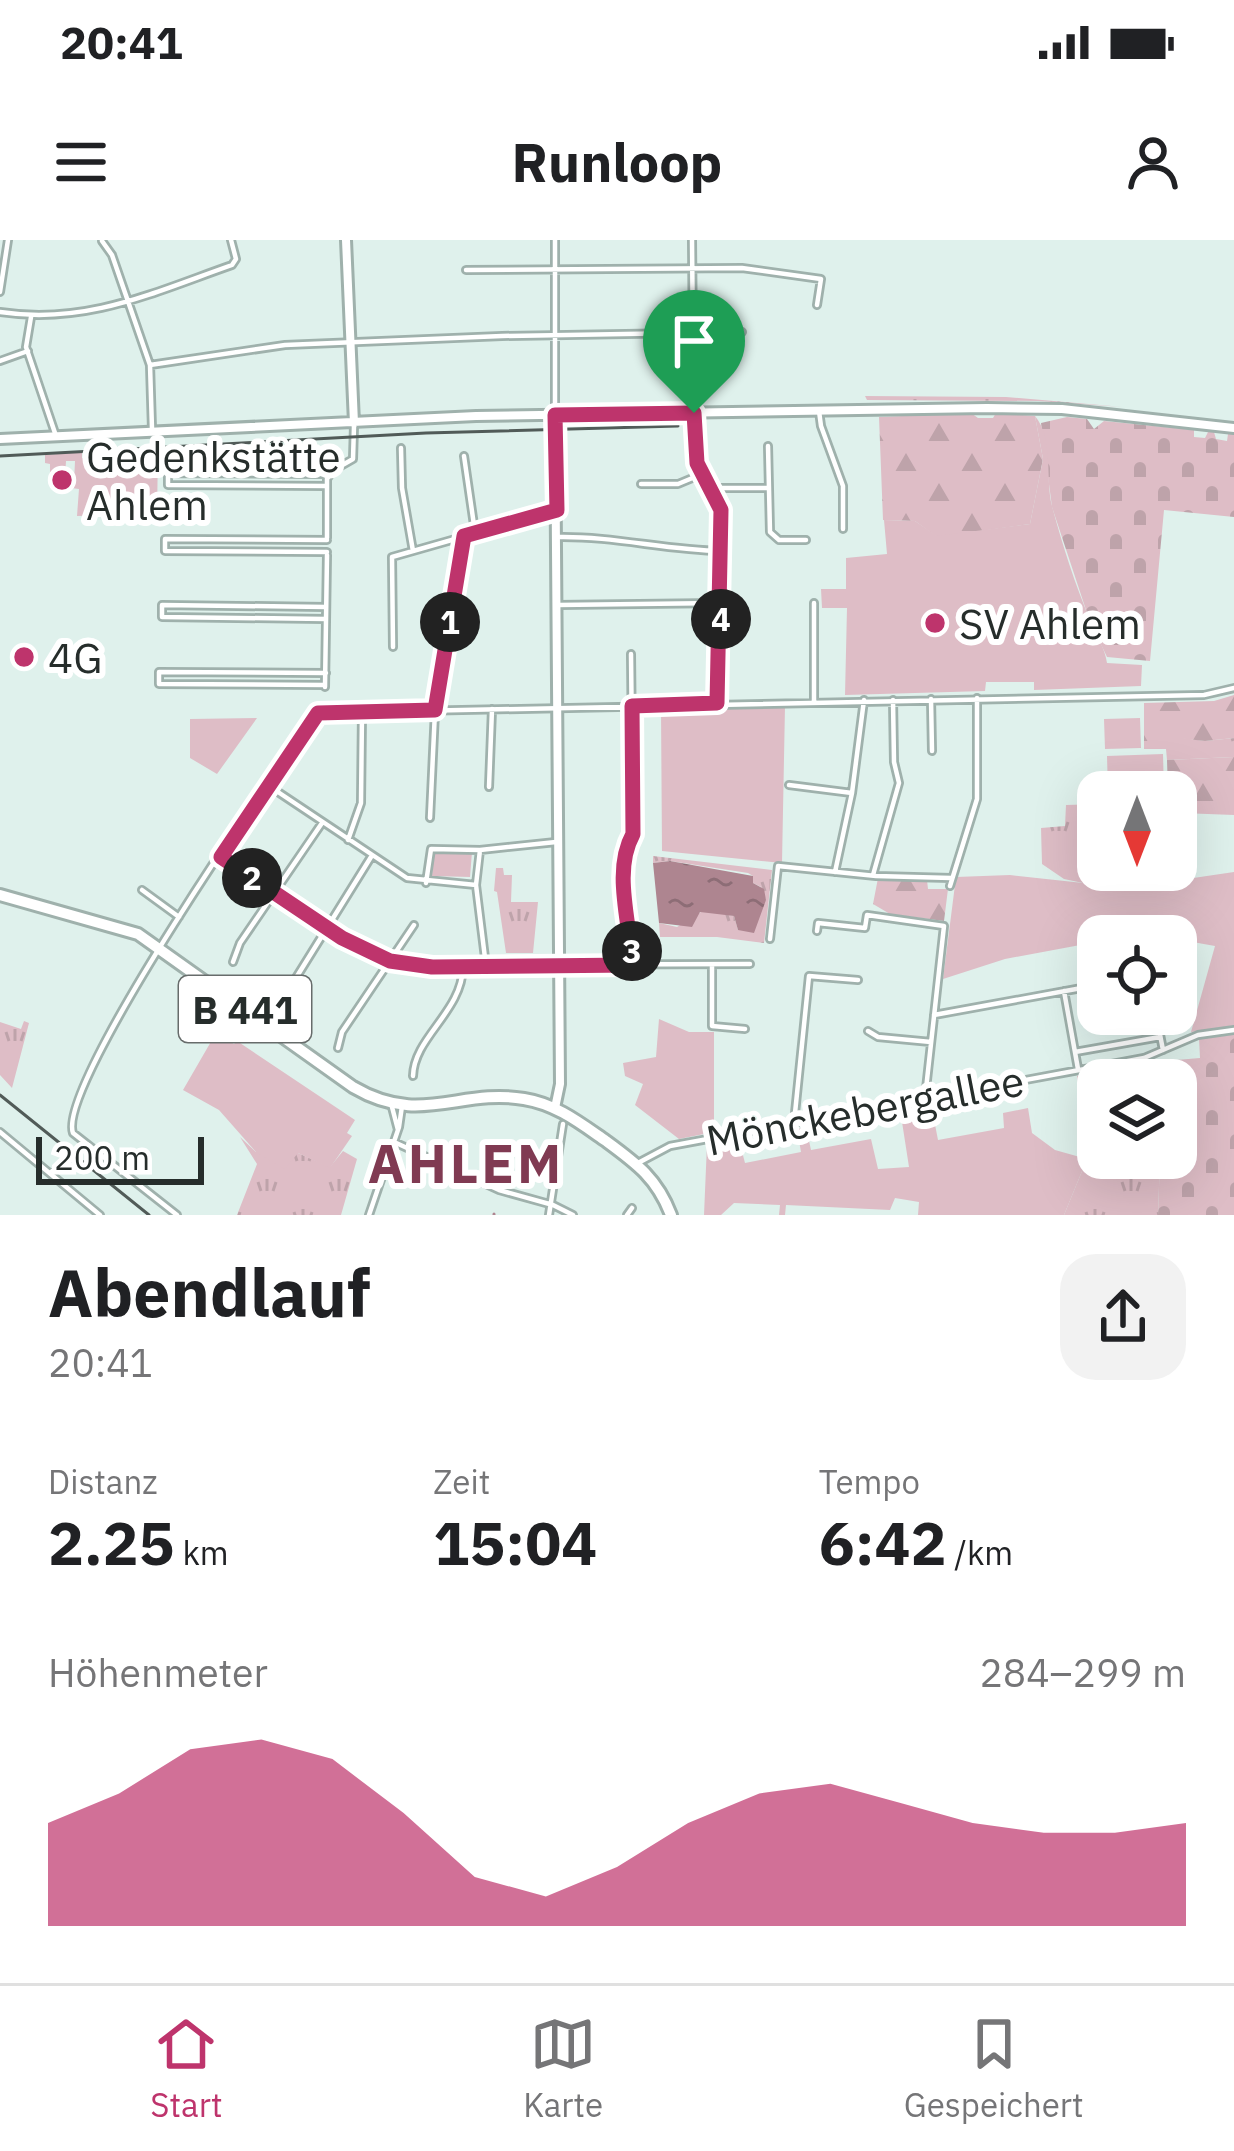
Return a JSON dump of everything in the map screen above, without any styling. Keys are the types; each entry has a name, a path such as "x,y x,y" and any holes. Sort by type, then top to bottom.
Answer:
{"main road":[{"path":"346,240 355,423"},
{"path":"0,439 555,415 1036,408 1234,426"},
{"path":"555,415 560,1084 555,1108"},
{"name":"B 441","path":"0,895 127,929 160,947 353,1087 397,1106"},
{"path":"397,1106 436,1107 509,1097 555,1108 638,1163 660,1187 671,1215"}],"street":[{"path":"0,292 8,240"},
{"path":"0,312 31,317 89,313 128,301 232,265 236,259 231,240"},
{"path":"555,240 555,415"},
{"path":"692,240 694,451 721,510 717,703"},
{"path":"102,241 112,255 151,365 152,431"},
{"path":"466,270 742,268 821,279 817,305"},
{"path":"31,317 28,351 56,436"},
{"path":"151,365 268,347 555,334 742,332"},
{"path":"0,361 28,351"},
{"path":"819,412 843,486 843,529"},
{"path":"327,486 168,484 168,472 329,474 354,457 355,423"},
{"path":"768,446 770,532 778,540 806,540"},
{"path":"401,448 402,488 413,551"},
{"path":"464,456 476,532"},
{"path":"197,473 197,485"},
{"path":"280,474 280,486"},
{"path":"326,673 159,672 159,684 326,686 329,474"},
{"path":"640,484 678,484 702,474"},
{"path":"712,488 768,488"},
{"path":"393,647 392,556 557,510"},
{"path":"430,818 435,710 464,536"},
{"path":"558,537 624,539 721,551"},
{"path":"327,540 165,539 165,551 327,552"},
{"path":"197,539 197,552"},
{"path":"280,540 280,552"},
{"path":"558,605 721,603"},
{"path":"814,603 814,701"},
{"path":"326,607 162,605 162,617 326,619"},
{"path":"196,606 196,618"},
{"path":"279,607 279,619"},
{"path":"631,654 633,834 624,850 624,868 632,965"},
{"path":"195,672 195,685"},
{"path":"277,673 277,685"},
{"path":"177,1215 73,1133 70,1124 105,1039 160,947 318,713 1204,695 1234,688"},
{"path":"770,938 778,866 951,882 977,799 977,698"},
{"path":"931,699 932,751"},
{"path":"835,872 864,700"},
{"path":"873,875 899,783 893,700"},
{"path":"489,787 492,709"},
{"path":"348,840 361,803 362,712"},
{"path":"789,785 851,793"},
{"path":"268,786 406,878 476,885"},
{"path":"233,962 240,943 322,823"},
{"path":"426,883 431,849 480,850 558,842"},
{"path":"480,850 476,885 486,966"},
{"path":"281,1002 371,856"},
{"path":"221,857 358,948 390,961 463,967 750,964"},
{"path":"142,890 179,917"},
{"path":"817,931 818,922 866,928 867,915 944,926 925,1098"},
{"path":"338,1048 342,1032 414,925"},
{"path":"712,965 712,1026 745,1029"},
{"path":"413,1076 413,1061 454,1001 463,967"},
{"path":"794,1123 809,976 858,980"},
{"path":"934,1015 1077,990"},
{"path":"1064,992 1077,1065"},
{"path":"868,1030 878,1036 932,1042"},
{"name":"Mönckebergallee","path":"1129,1059 1163,1051 1198,1035 1234,1030"},
{"path":"1160,1037 1163,1051"},
{"name":"Mönckebergallee","path":"1075,1052 1160,1037"},
{"name":"Mönckebergallee","path":"638,1163 657,1150 1077,1071"},
{"path":"369,1215 398,1130 397,1106"},
{"path":"549,1215 563,1124"},
{"path":"0,1132 97,1214"},
{"path":"394,1142 489,1186 573,1215"},
{"path":"627,1215 632,1208"}],"green space":[{"path":"865,396 1006,397 1123,407 1038,401 867,400"},
{"path":"971,413 978,418 993,418 996,413 1035,416 1043,459 1030,524 937,537 915,521 883,520 879,417"},
{"path":"1035,416 1047,447 1052,506 1084,606 1107,663 1142,665 1141,686 1034,690 1034,682 986,682 985,691 845,695 847,608 822,608 821,589 846,589 846,558 887,554 884,520 915,521 937,536 1030,524 1043,459"},
{"path":"1067,417 1087,419 1094,429 1104,421 1194,430 1194,437 1205,438 1214,432 1216,439 1227,441 1228,434 1234,434 1234,517 1164,510 1150,661 1107,657 1089,619 1052,507 1041,423"},
{"path":"158,451 157,514 77,516 79,489 64,487 64,483 74,483 75,461 66,461 65,476 50,475 50,464 45,463 45,455 82,452 82,458 90,458 91,454"},
{"path":"1234,695 1234,738 1177,738 1176,749 1144,749 1144,703 1214,701"},
{"path":"785,706 782,863 662,851 661,710"},
{"path":"257,718 217,774 190,758 190,719"},
{"path":"1140,718 1141,748 1105,749 1104,719"},
{"path":"1176,737 1234,738 1234,757 1167,760 1166,749 1176,749"},
{"path":"1163,754 1163,771 1107,771 1107,756"},
{"path":"1234,757 1234,815 1197,814 1197,771 1167,771 1167,760"},
{"path":"1066,805 1077,805 1077,882 1042,864 1041,828 1065,826"},
{"path":"434,851 472,852 470,877 432,876"},
{"path":"653,856 772,870 764,943 660,937 659,923 677,927 704,910 734,916 738,930 766,900 748,873 670,861 653,863"},
{"path":"496,868 512,875 511,902 538,902 533,953 506,953 494,891"},
{"path":"1234,872 1234,1026 1197,1031 1197,1010 1215,946 1197,943 1197,915 1077,915 1077,945 1005,959 943,979 956,877 1010,875 1077,882 1077,891 1197,891 1197,877"},
{"path":"878,878 927,880 928,889 948,889 944,921 890,914 873,904"},
{"path":"659,1019 689,1032 714,1032 714,1132 679,1139 635,1105 643,1084 625,1076 623,1063 656,1057"},
{"path":"24,1021 29,1023 12,1088 0,1075 0,1022 21,1029"},
{"path":"216,1033 234,1044 237,1041 355,1120 347,1133 352,1136 330,1168 298,1153 285,1169 256,1152 219,1110 183,1090"},
{"path":"1234,1034 1234,1215 1158,1215 1159,1179 1197,1179 1197,1059 1188,1059 1200,1058 1199,1038"},
{"path":"931,1104 938,1140 1004,1128 1003,1113 1028,1108 1032,1133 1055,1150 1077,1156 1079,1179 1064,1215 918,1215 919,1202 895,1198 890,1210 786,1205 785,1215 779,1215 780,1205 734,1203 721,1215 704,1215 707,1144 739,1140 745,1163 801,1152 797,1129 806,1127 811,1150 871,1139 878,1169 909,1167 900,1109"},
{"path":"240,1137 256,1152 298,1153 330,1167 343,1151 357,1159 341,1215 237,1215 257,1164"},
{"path":"1079,1179 1159,1179 1158,1215 1064,1215"}],"water":[{"path":"670,861 753,876 766,900 754,933 738,930 734,916 700,912 692,927 659,923 653,863"}],"tram line":[{"path":"0,456 426,433 678,426"}],"railway":[{"path":"0,1095 149,1215"}],"place":[{"name":"Gedenkstätte Ahlem","path":"62,480"},
{"name":"SV Ahlem","path":"935,623"},
{"name":"4G","path":"24,657"}],"district":[{"name":"AHLEM","path":"466,1163"}],"route":[{"path":"694,413 697,463 721,510 717,703 632,706 633,834 624,850 624,886 632,965 432,967 390,961 358,948 221,857 318,713 435,710 464,536 557,510 555,415 694,413"}]}
